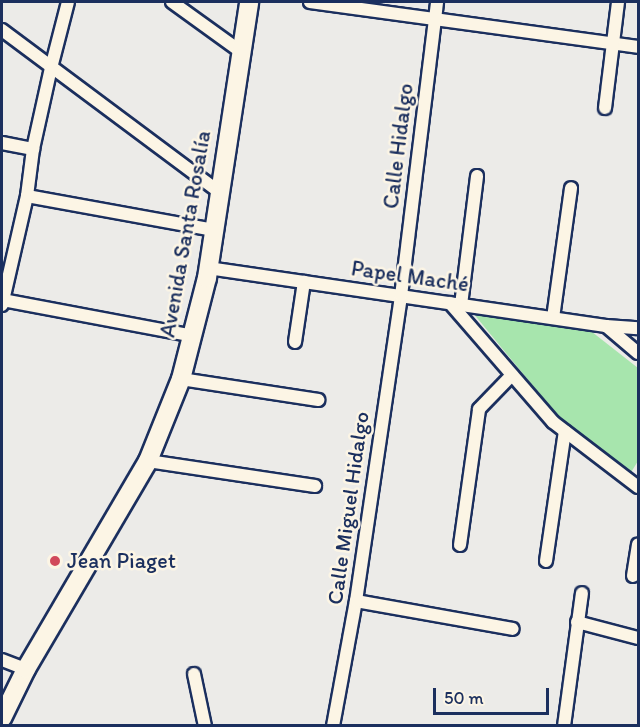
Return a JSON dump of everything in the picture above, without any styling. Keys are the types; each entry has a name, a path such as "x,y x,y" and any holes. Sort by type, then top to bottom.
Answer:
{"street":[{"path":"68,2 33,148 27,196 2,302 193,336"},
{"path":"172,2 240,51"},
{"name":"Avenida Santa Rosalía","path":"2,718 26,669 148,461 182,379 208,268 249,2"},
{"path":"310,2 639,47"},
{"name":"Calle Hidalgo","path":"400,296 437,2"},
{"path":"605,108 618,2"},
{"path":"2,30 219,192"},
{"path":"2,143 33,148"},
{"path":"477,176 455,304 553,422 639,487"},
{"path":"553,318 571,188"},
{"path":"27,196 214,230"},
{"name":"Papel Maché","path":"208,268 606,326 639,328"},
{"path":"296,342 304,282"},
{"name":"Calle Miguel Hidalgo","path":"333,726 356,601 400,296"},
{"path":"606,326 639,353"},
{"path":"460,545 480,409 512,375"},
{"path":"182,379 318,400"},
{"path":"546,561 565,431"},
{"path":"148,461 315,486"},
{"path":"633,576 639,544"},
{"path":"564,726 582,593"},
{"path":"356,601 513,629"},
{"path":"577,622 639,638"},
{"path":"2,660 26,669"},
{"path":"194,674 204,726"}],"green space":[{"path":"502,312 587,328 638,368 638,461 630,474 562,421 473,313"}],"place":[{"name":"Jean Piaget","path":"55,561"}]}
